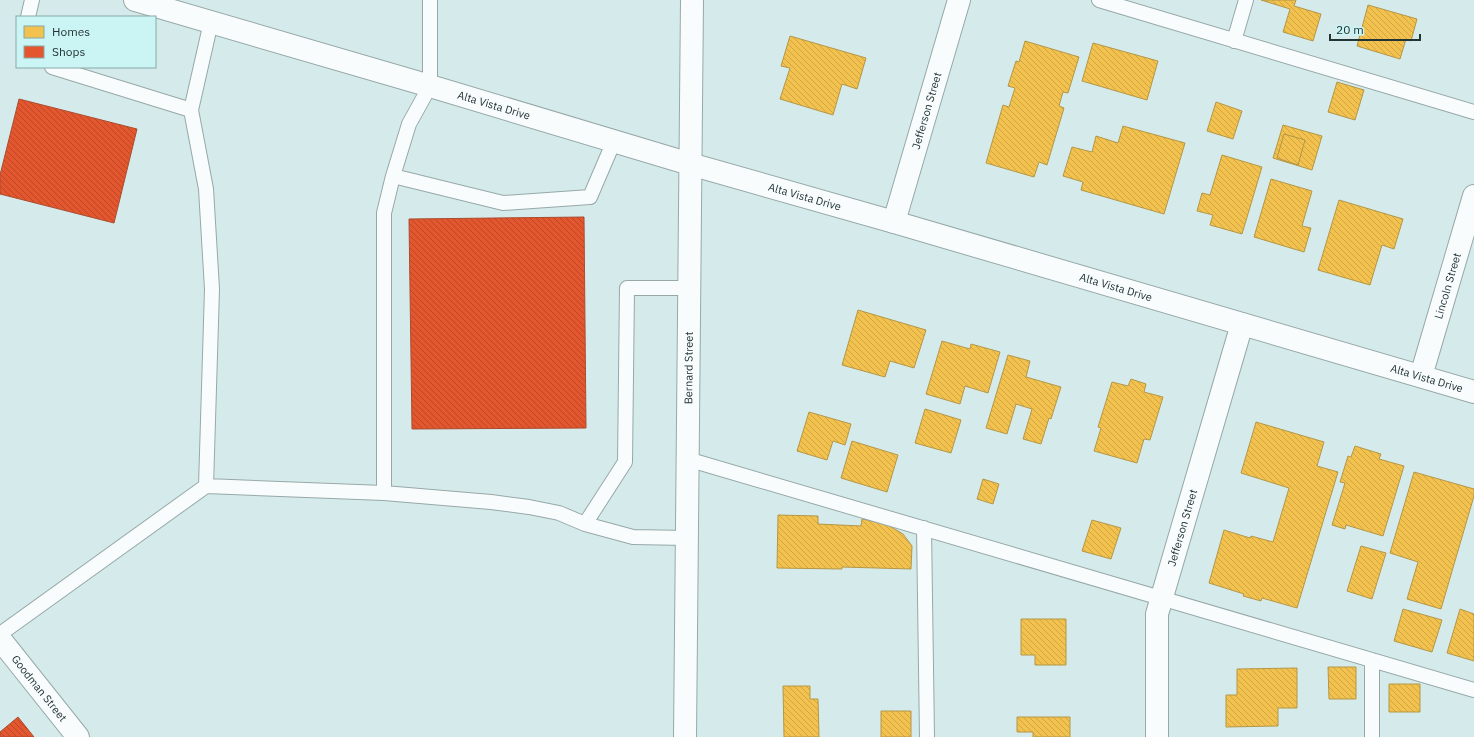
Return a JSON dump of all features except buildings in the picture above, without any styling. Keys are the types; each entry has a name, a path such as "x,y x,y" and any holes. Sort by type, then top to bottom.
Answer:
{"street":[{"name":"Alta Vista Drive","path":"135,0 172,5 211,22 690,164 894,222 1474,392"},
{"name":"Bernard Street","path":"685,737 692,0"},
{"name":"Jefferson Street","path":"894,222 959,0"},
{"name":"Lincoln Street","path":"1421,376 1474,196"},
{"name":"Jefferson Street","path":"1158,737 1157,614 1242,324"},
{"name":"Goodman Street","path":"0,639 78,737"}],"lane":[{"path":"28,16 32,0"},
{"path":"384,493 384,213 393,176 409,124 430,86 430,0"},
{"path":"1098,0 1474,112"},
{"path":"1234,41 1246,0"},
{"path":"206,486 212,289 206,189 192,110 211,22"},
{"path":"55,68 192,110"},
{"path":"393,176 503,203 590,196 614,141"},
{"path":"585,524 625,462 627,288 689,288"},
{"path":"687,459 1474,690"},
{"path":"0,634 206,486 384,493 491,502 559,513 585,524 633,537 687,538"},
{"path":"924,528 927,737"},
{"path":"1372,660 1372,737"}]}
